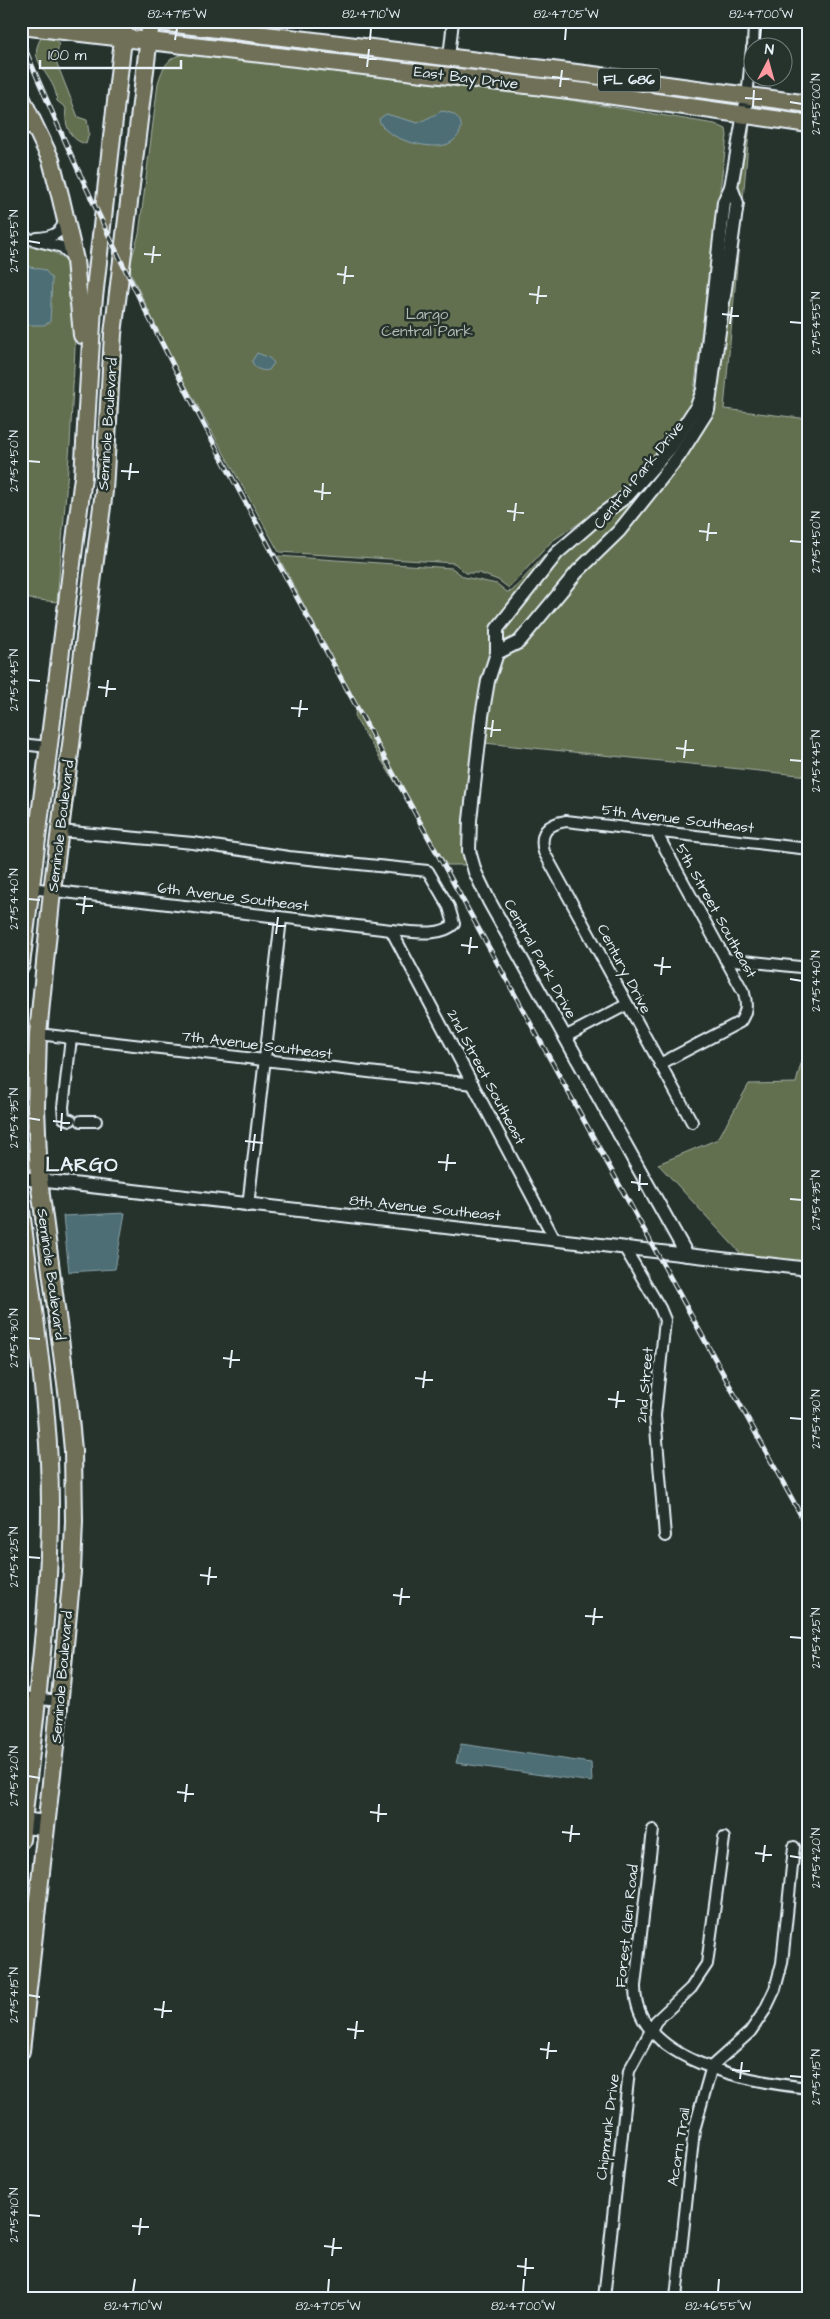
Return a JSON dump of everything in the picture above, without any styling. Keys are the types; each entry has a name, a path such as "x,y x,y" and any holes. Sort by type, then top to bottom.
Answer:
{"main road":[{"name":"Seminole Boulevard","path":"21,2050 47,1826 72,1572 72,1450 65,1374 39,1180 36,1107 38,1034 52,891 104,491 110,414 113,334 151,21"},
{"name":"East Bay Drive","path":"151,21 449,57 809,104"},
{"name":"East Bay Drive","path":"21,26 124,29 149,40 576,91 809,124"},
{"name":"Seminole Boulevard","path":"21,965 83,477 92,307 124,29"},
{"path":"21,97 29,128 51,160 75,260 80,305 82,358 89,372"},
{"path":"87,413 110,414"},
{"path":"72,574 94,577"},
{"path":"48,747 71,752"},
{"name":"Seminole Boulevard","path":"21,1210 49,1462 47,1575 29,1698 22,1826"}],"street":[{"path":"449,57 453,21"},
{"path":"753,38 754,21"},
{"path":"747,97 748,88"},
{"name":"Central Park Drive","path":"687,1255 489,901 475,872 470,851 470,820 482,716 488,681 497,653 497,629 516,602 557,554 602,514 627,496 670,448 697,406 703,390 724,202 731,187 747,97"},
{"name":"Central Park Drive","path":"497,653 519,642 577,572 619,530 679,456 708,410 737,203 731,187"},
{"path":"25,238 46,237 58,233 62,229 64,218"},
{"path":"25,238 62,247 72,253 75,260"},
{"path":"21,744 48,747"},
{"name":"5th Avenue Southeast","path":"546,828 555,823 566,821 809,849"},
{"name":"Century Drive","path":"546,828 541,840 544,852 692,1122"},
{"name":"6th Avenue Southeast","path":"30,888 282,919 391,930 432,932 449,929 454,924 449,907 428,871 289,857 193,843 60,831"},
{"name":"5th Street Southeast","path":"656,832 744,993 747,1006 745,1015 740,1022 660,1064"},
{"path":"248,1206 282,919"},
{"name":"2nd Street Southeast","path":"391,930 554,1238"},
{"path":"725,959 809,968"},
{"path":"565,1036 626,1004"},
{"name":"7th Avenue Southeast","path":"38,1034 265,1062 473,1084"},
{"path":"70,1038 63,1115 64,1118 96,1122"},
{"name":"8th Avenue Southeast","path":"21,1178 248,1206 554,1238 809,1268"},
{"name":"2nd Street","path":"624,1247 660,1308 665,1320 655,1416 664,1536"},
{"path":"29,1698 60,1701"},
{"path":"22,1826 47,1826"},
{"name":"Forest Glen Road","path":"653,1830 635,1994 638,2008 650,2030 679,2054 712,2066 773,2083 809,2088"},
{"name":"Chipmunk Drive","path":"604,2298 629,2071 656,2021 698,1981 707,1964 724,1838"},
{"path":"712,2066 750,2032 765,2010 775,1989 782,1963 794,1847"},
{"name":"Acorn Trail","path":"676,2298 694,2130 712,2066"}],"green space":[{"path":"49,36 59,43 56,61 78,117 87,120 89,133 86,144 75,139 69,130 66,120 66,108 57,101 52,83 39,62 37,47 41,38"},
{"name":"Largo Central Park","path":"187,54 552,97 715,124 726,129 727,136 692,406 686,419 644,472 616,499 552,541 509,588 498,580 479,573 466,573 454,563 279,552 176,367 131,274 130,264 139,234 158,83 162,71 171,59"},
{"path":"746,121 750,122 724,409 809,419 809,776 484,743 492,683 501,658 552,610 717,398 741,204 736,187"},
{"path":"21,246 47,249 59,255 65,260 71,286 75,348 70,444 57,602 21,598"},
{"path":"667,459 615,527 516,637 502,645 502,631 561,557"},
{"path":"571,534 554,550 493,626 492,653 472,742 468,865 447,865 355,718 356,702 278,556 452,568 464,577 497,584 507,592 512,591 554,545"},
{"path":"804,1052 809,1052 809,1263 742,1255 658,1164 718,1139 749,1084 796,1083"}],"water":[{"path":"442,111 456,116 460,120 461,130 454,140 440,146 408,142 398,138 382,126 379,119 386,114 418,123"},
{"path":"21,265 45,270 52,279 50,322 44,325 21,325"},
{"path":"257,353 274,363 269,370 256,368 252,361"},
{"path":"125,1213 115,1269 69,1272 63,1216"},
{"path":"461,1744 591,1763 592,1782 456,1763"}],"railway":[{"path":"21,39 101,219 144,308 235,483 809,1530"}],"district":[{"name":"LARGO","path":"82,1165"}]}
